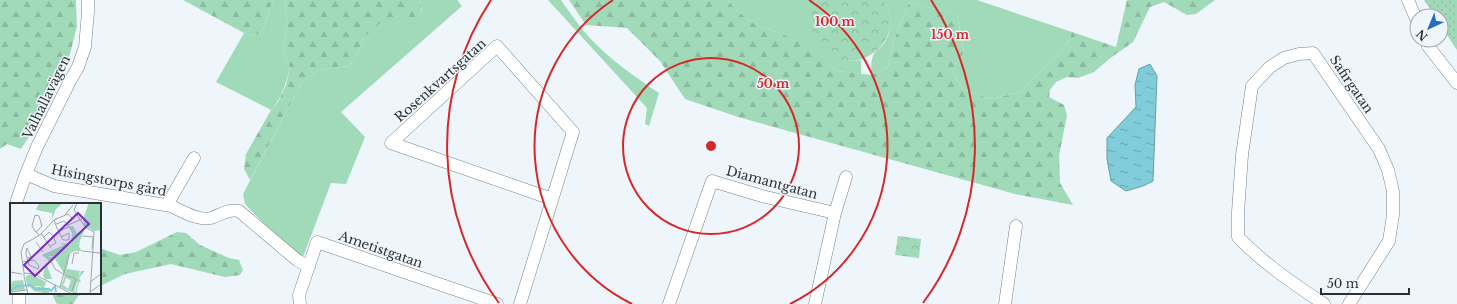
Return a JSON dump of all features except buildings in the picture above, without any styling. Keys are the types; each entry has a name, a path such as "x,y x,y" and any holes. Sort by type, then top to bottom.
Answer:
{"street":[{"name":"Valhallavägen","path":"17,203 26,174 37,147 78,67 85,47 88,0"},
{"name":"Rosenkvartsgatan","path":"520,304 573,132 497,46 391,143 552,199"},
{"path":"1430,48 1457,83"},
{"name":"Safirgatan","path":"1324,304 1287,280 1251,251 1238,237 1238,212 1242,156 1252,86 1270,67 1284,58 1299,54 1313,53 1322,65 1379,149 1388,170 1393,190 1393,215 1389,241 1349,304"},
{"path":"167,205 194,158"},
{"name":"Hisingstorps gård","path":"26,174 54,186 167,205 204,218 211,218 231,210 238,211 297,260 308,267"},
{"path":"815,304 835,213 846,177"},
{"name":"Diamantgatan","path":"669,304 712,181 762,196 835,213"},
{"path":"1006,304 1016,226"},
{"name":"Ametistgatan","path":"300,304 299,295 317,242 498,304"}],"green space":[{"path":"0,0 76,0 77,26 70,54 30,135 21,149 7,144 0,149"},
{"path":"183,0 273,0 263,30 255,36 244,33"},
{"path":"273,0 286,0 285,6 287,23 283,52 290,67 281,95 271,110 216,82 244,33 255,36 263,30"},
{"path":"286,0 420,0 422,13 416,17 386,18 364,37 359,52 349,66 319,70 302,82 250,180 244,169 246,154 271,110 278,102 286,85 290,67 283,52 287,23 285,6"},
{"path":"420,0 457,0 462,6 341,112 365,137 346,184 331,183 303,257 290,252 245,204 243,194 302,82 319,70 349,66 359,52 364,37 386,17 416,17 422,12"},
{"path":"548,0 561,0 589,37 605,53 659,93 649,126 645,124 647,108"},
{"path":"569,0 728,0 736,10 757,26 777,32 806,45 823,61 838,71 871,75 888,67 893,43 909,2 957,15 964,52 952,71 963,89 990,99 1021,92 1068,42 1072,32 1116,47 1127,0 1215,0 1196,14 1187,15 1164,2 1150,7 1133,42 1094,72 1078,78 1067,77 1056,82 1050,90 1049,97 1064,105 1067,115 1059,156 1060,183 1073,205 1015,194 738,117 685,99 660,61 627,28 586,25"},
{"path":"728,0 817,0 815,3 848,61 861,60 861,74 838,71 777,32 757,26 736,10"},
{"path":"817,0 884,0 890,18 888,35 880,48 867,57 852,61 837,59 823,50 813,33 811,25 811,16"},
{"path":"884,0 977,0 1072,32 1068,42 1021,92 990,99 963,89 952,71 964,52 957,15 909,2 893,43 888,67 871,75 873,56 883,45 890,28 889,11"},
{"path":"1424,0 1457,0 1457,50 1449,38 1449,8 1430,8"},
{"path":"177,232 186,233 200,245 229,258 239,260 243,270 240,275 225,277 171,264 125,274 101,286 101,248 120,255 136,252"},
{"path":"898,236 921,239 919,258 895,255"},
{"path":"52,294 83,294 78,296 73,304 56,303"}],"water":[{"path":"1150,64 1157,76 1153,181 1143,186 1126,191 1111,181 1107,159 1107,138 1136,107 1135,85 1139,69"}]}
